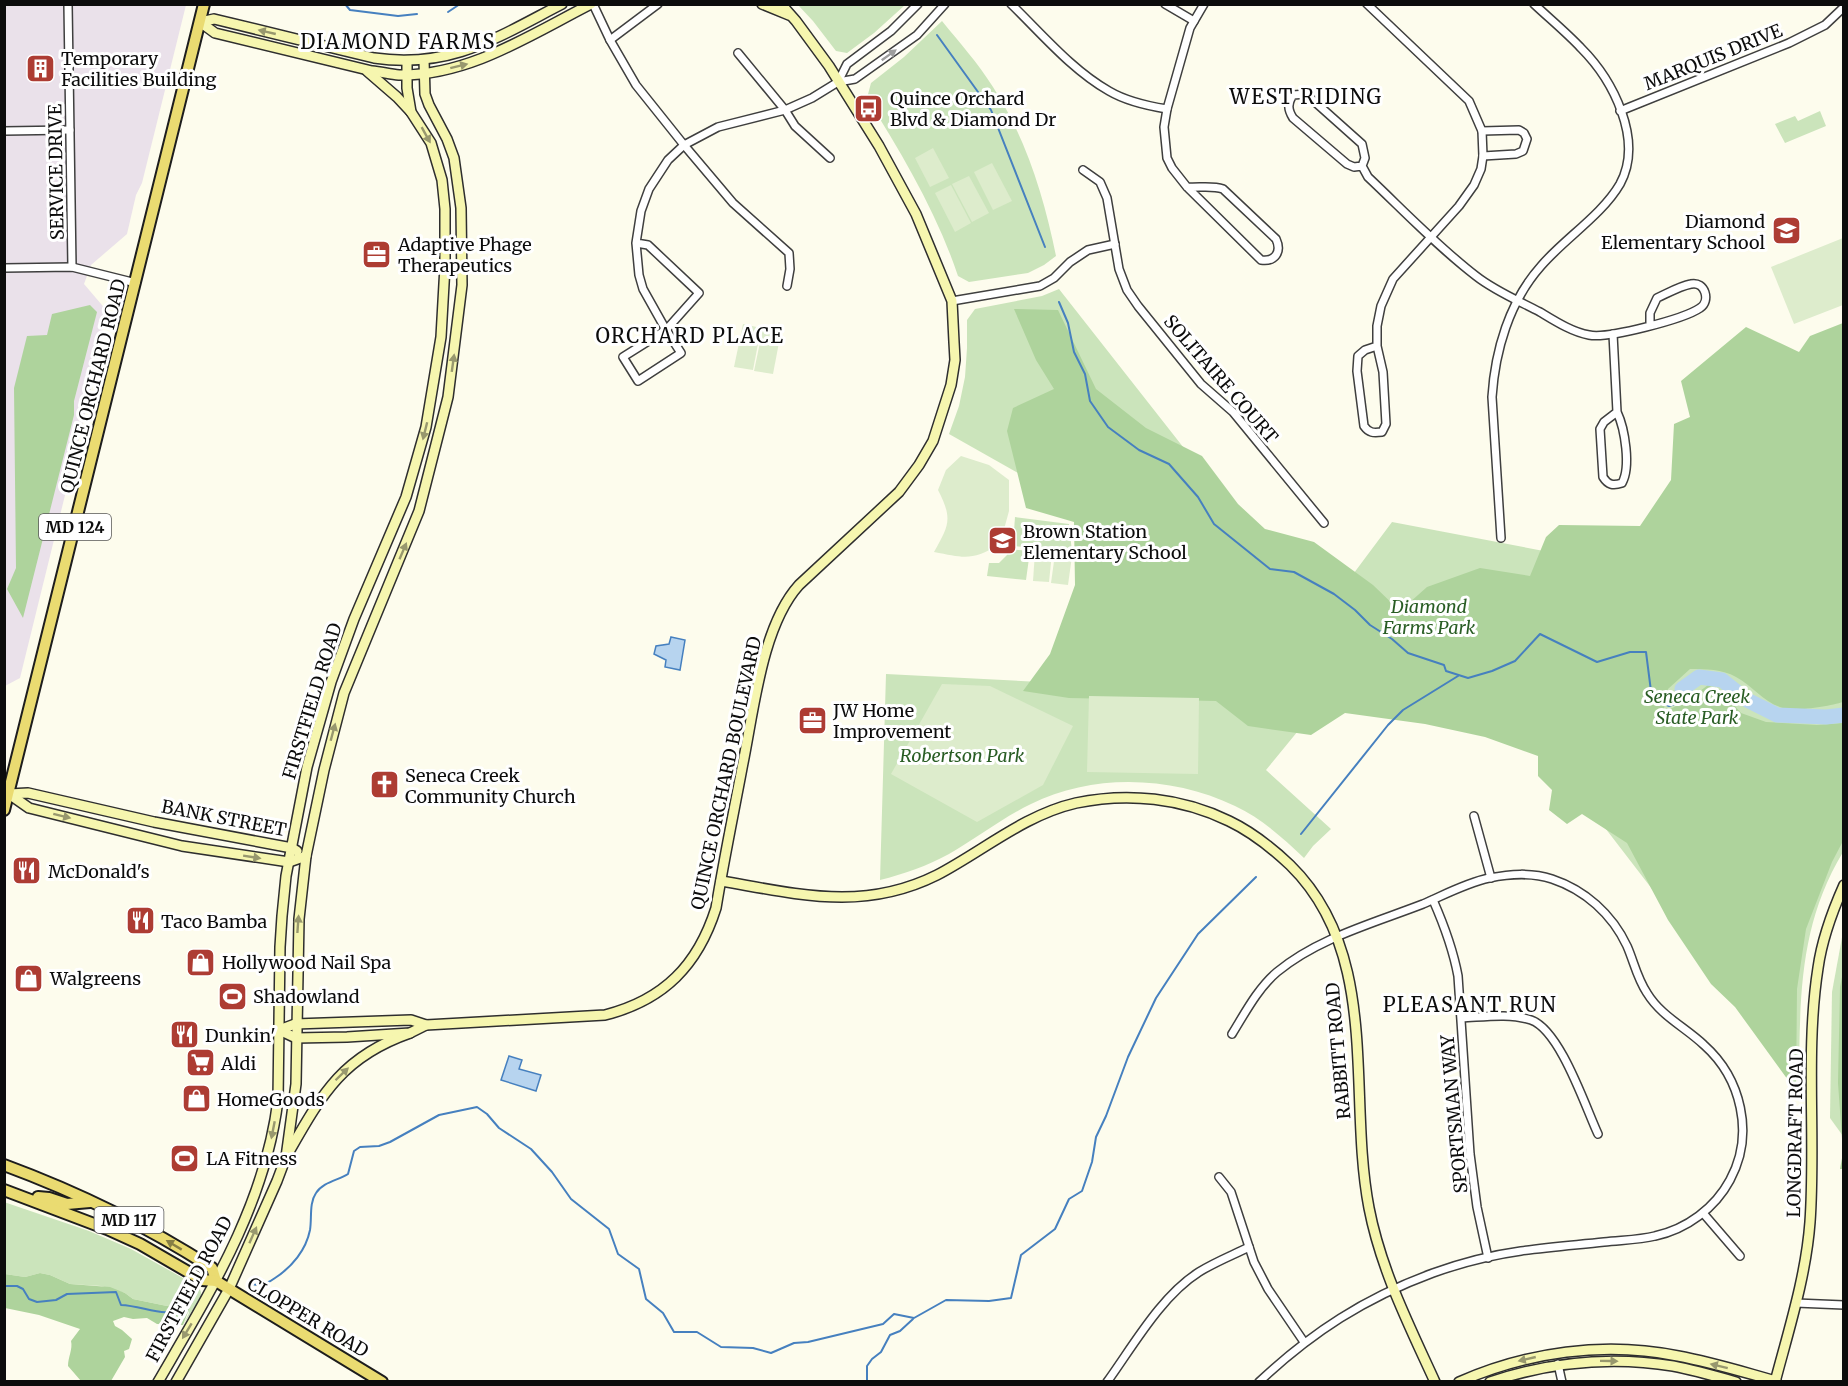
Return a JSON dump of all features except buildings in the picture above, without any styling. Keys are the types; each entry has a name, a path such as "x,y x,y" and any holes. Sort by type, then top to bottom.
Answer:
{"main road":[{"name":"QUINCE ORCHARD ROAD","path":"4,810 204,4"},
{"name":"CLOPPER ROAD","path":"4,1166 94,1202 161,1237 212,1268 216,1281"},
{"name":"CLOPPER ROAD","path":"4,1190 107,1229 140,1244 202,1280 216,1281 382,1382"},
{"path":"23,1196 49,1198 67,1204 94,1202"}],"street":[{"name":"SERVICE DRIVE","path":"68,4 72,267"},
{"path":"200,22 214,19 399,62 424,60 472,49 562,4"},
{"path":"200,22 214,33 398,75 424,73 477,62 592,4 636,85 733,203 789,253 790,269 787,286"},
{"path":"610,40 658,4"},
{"path":"762,4 791,16"},
{"name":"QUINCE ORCHARD BOULEVARD","path":"279,1030 295,1024 411,1020 426,1025 605,1015 626,1010 660,991 677,976 691,961 711,924 760,680 778,615 790,594 899,492 933,441 951,385 955,360 952,301 916,214 879,146 829,66 781,4"},
{"path":"838,82 847,64 891,31 918,4"},
{"path":"636,243 648,245 699,293 666,330 623,357 638,381 681,354 666,330 643,289 639,275 636,243 641,211 650,189 668,160 684,145 718,128 785,110 812,98 838,82 855,79 916,35 945,4"},
{"path":"1011,4 1080,71 1110,92 1167,109"},
{"path":"1165,4 1194,21"},
{"path":"1187,187 1216,186 1222,189 1276,239 1279,251 1275,257 1267,261 1261,260 1187,187 1167,158 1164,127 1167,109 1190,28 1203,4"},
{"path":"1367,4 1464,94 1482,131 1483,156 1474,185 1459,206 1393,279 1388,288 1377,326 1377,346 1383,372 1386,424 1382,432 1375,433 1368,432 1364,426 1357,371 1358,356 1365,350 1377,346"},
{"path":"1501,537 1492,397 1500,344 1518,300 1540,267 1606,203 1619,185 1627,167 1629,150 1628,132 1604,75 1582,48 1534,4"},
{"name":"MARQUIS DRIVE","path":"1620,111 1798,38 1825,25 1844,7"},
{"path":"738,54 785,110 795,126 830,158"},
{"name":"FIRSTFIELD ROAD","path":"176,1382 229,1289 286,1157 295,1093 298,928 306,856 324,770 341,703 419,510 448,397 462,285 461,208 454,158 425,94 424,60"},
{"name":"FIRSTFIELD ROAD","path":"158,1382 216,1281 244,1223 270,1148 278,1100 280,946 291,848 307,767 329,688 354,619 402,510 428,417 440,349 445,288 445,218 442,180 431,143 411,112 407,88 407,61"},
{"path":"365,69 393,92 411,112"},
{"path":"1362,166 1353,167 1347,164 1293,118 1289,112 1288,103 1293,95 1306,94 1362,144 1365,158 1362,166 1368,177 1477,277 1569,328 1587,335 1601,336 1650,325 1701,308 1706,300 1704,290 1700,285 1693,283 1657,298 1650,314 1650,325"},
{"path":"4,131 70,130"},
{"path":"1482,131 1519,130 1527,139 1523,151 1516,154 1483,156"},
{"name":"SOLITAIRE COURT","path":"1083,170 1100,182 1107,198 1114,244 1123,279 1138,306 1201,384 1233,412 1324,523"},
{"path":"952,301 1040,286 1054,278 1070,262 1088,250 1114,244"},
{"path":"4,268 72,267 136,283"},
{"path":"1613,334 1617,412 1622,423 1626,467 1626,477 1622,483 1613,486 1606,483 1602,477 1600,429 1604,422 1617,412"},
{"name":"BANK STREET","path":"7,794 28,793 185,828 291,848 306,856"},
{"name":"BANK STREET","path":"7,794 29,808 192,848 289,862 306,856"},
{"name":"RABBITT ROAD","path":"721,881 815,897 835,898 878,894 914,885 938,874 1017,827 1049,812 1073,804 1101,799 1141,797 1183,804 1214,813 1240,826 1273,849 1311,888 1326,912 1346,960 1353,991 1368,1206 1378,1249 1393,1290 1435,1382"},
{"path":"1474,816 1491,878"},
{"path":"1232,1034 1258,992 1274,974 1300,955 1338,937 1491,878 1536,874 1574,888 1590,898 1612,920 1627,946 1637,976 1647,994 1664,1015 1701,1041 1726,1069 1737,1093 1742,1115 1742,1136 1731,1179 1712,1206 1680,1228 1655,1237 1519,1251 1434,1273 1351,1311 1304,1342 1259,1382"},
{"name":"LONGDRAFT ROAD","path":"1775,1381 1807,1254 1810,1221 1812,1026 1818,967 1829,920 1844,885"},
{"name":"SPORTSMAN WAY","path":"1433,900 1444,923 1454,957 1462,1018 1470,1154 1477,1207 1488,1258"},
{"path":"1462,1018 1521,1018 1534,1021 1545,1029 1558,1045 1598,1134"},
{"name":"QUINCE ORCHARD BOULEVARD","path":"279,1030 296,1038 410,1033 426,1025"},
{"path":"286,1157 318,1101 340,1076 379,1046 410,1033"},
{"path":"1219,1177 1231,1192 1249,1247 1268,1289 1304,1342"},
{"path":"1703,1213 1740,1257"},
{"path":"1107,1382 1177,1290 1199,1272 1249,1247"},
{"path":"1796,1303 1844,1305"},
{"path":"1459,1382 1509,1363 1557,1353 1598,1350 1637,1350 1677,1356 1775,1381"},
{"path":"1490,1382 1512,1374 1558,1364 1599,1361 1675,1366 1736,1382"},
{"path":"1558,1364 1562,1382"}],"shaded area":[{"path":"5,5 186,5 142,183 136,195 127,234 91,265 84,284 107,311 99,357 20,678 5,686"}],"green space":[{"path":"798,5 905,5 874,33 847,53 836,51"},
{"path":"942,21 975,61 1005,106 1032,168 1046,212 1056,256 1028,273 969,282 958,276 940,229 906,162 867,98 871,83 904,57"},
{"path":"1820,111 1826,126 1785,143 1775,124 1795,116 1798,121"},
{"path":"933,148 949,178 930,187 915,158"},
{"path":"992,163 1012,201 993,210 974,172"},
{"path":"969,176 989,213 972,222 952,184"},
{"path":"951,185 971,223 955,232 935,193"},
{"path":"1843,238 1843,305 1794,324 1771,267"},
{"path":"1059,289 1242,522 1351,577 1392,522 1591,560 1609,580 1843,376 1843,852 1829,879 1810,935 1802,991 1799,1080 1512,707 1325,698 1266,770 1331,829 1304,858 1254,816 1211,796 1159,784 1107,783 1055,794 1031,804 941,858 880,880 886,674 1219,691 1248,603 949,434 959,406 965,377 967,320 975,309 1042,296"},
{"path":"90,305 97,312 74,401 74,415 23,618 7,589 16,568 14,388 27,336 47,335 52,314"},
{"path":"1014,309 1058,310 1096,389 1146,428 1202,456 1238,504 1265,529 1314,542 1373,585 1400,611 1427,587 1480,568 1530,576 1546,537 1559,525 1640,526 1671,480 1674,424 1690,417 1681,381 1746,327 1799,352 1810,336 1843,323 1843,702 1804,709 1783,708 1776,706 1731,674 1714,670 1690,669 1668,689 1663,713 1691,698 1708,685 1725,695 1741,713 1766,722 1817,725 1843,723 1843,841 1832,862 1806,929 1797,989 1796,1091 1735,1007 1711,984 1668,920 1627,843 1582,814 1567,824 1549,810 1552,790 1538,776 1538,756 1485,737 1425,724 1345,713 1311,735 1248,726 1216,701 1069,698 1023,691 1050,654 1075,585 1074,522 1026,508 1007,431 1013,408 1054,389 1036,360"},
{"path":"743,324 761,328 753,370 734,367"},
{"path":"763,328 781,332 773,374 754,371"},
{"path":"961,456 989,465 1009,480 1009,511 1000,544 968,557 934,552 947,522 946,508 938,490 946,470"},
{"path":"1015,517 1069,524 1072,552 1013,546"},
{"path":"1008,549 1030,551 1026,580 987,576 989,563 999,563 1007,555"},
{"path":"1035,552 1052,553 1049,582 1033,581"},
{"path":"1055,554 1072,556 1068,585 1051,583"},
{"name":"Robertson Park","path":"942,684 990,686 1073,726 1043,785 977,822 891,774"},
{"path":"1089,696 1199,698 1198,774 1087,772"},
{"path":"1843,932 1843,1136 1830,1118 1832,992"},
{"path":"1843,972 1844,1169 1840,1169 1843,1153 1838,1083 1840,987"},
{"path":"4,1202 89,1231 131,1249 199,1287 201,1297 183,1325 189,1313 184,1301 167,1306 133,1299 125,1293 101,1286 70,1284 40,1273 25,1277 5,1274"},
{"path":"40,1273 70,1284 110,1287 133,1299 167,1306 184,1301 191,1304 183,1325 157,1324 147,1318 124,1317 113,1321 115,1326 132,1339 129,1349 124,1351 125,1357 111,1381 81,1381 68,1366 71,1341 80,1329 39,1315 5,1308 5,1274 25,1277"}],"water":[{"path":"671,637 685,640 680,670 665,667 666,660 654,654 656,646 669,644"},
{"path":"509,1056 522,1060 519,1069 541,1075 536,1091 501,1080"}],"waterway":[{"path":"345,4 350,10 398,16 417,14"},
{"path":"448,12 460,4"},
{"path":"937,35 991,110 1045,247"},
{"path":"1059,302 1068,323 1074,352 1085,374 1090,401 1108,427 1139,450 1169,464 1198,497 1214,524 1270,569 1294,572 1334,594 1408,653 1444,665 1446,671 1468,678 1515,661 1540,634 1597,662 1630,652 1646,652 1652,699 1669,706 1680,702 1682,689"},
{"path":"1301,834 1388,725 1403,710 1458,676"},
{"path":"1682,689 1699,677 1722,680 1747,700 1777,715 1826,717 1844,715"},
{"path":"249,1283 260,1285 269,1282 287,1269 297,1257 308,1237 314,1197 323,1186 348,1174 354,1151 360,1147 379,1146 390,1142 439,1115 477,1107 487,1114 499,1128 531,1149 552,1172 571,1199 609,1229 618,1254 639,1269 646,1299 663,1313 674,1332 697,1332 721,1347 753,1348 771,1353 794,1343 808,1342 883,1324 894,1314 914,1318 946,1300 989,1301 1011,1298 1021,1255 1055,1229 1069,1199 1082,1191 1092,1162 1096,1137 1128,1057 1156,998 1198,934 1256,877"},
{"path":"4,1286 17,1286 23,1289 29,1299 37,1302 56,1300 67,1294 116,1292 121,1305 163,1312 188,1308"},
{"path":"867,1382 867,1366 872,1359 881,1352 890,1335 900,1331 913,1319"}],"place":[{"name":"Temporary Facilities Building","path":"40,68"},
{"name":"Quince Orchard Blvd & Diamond Dr","path":"869,108"},
{"name":"Diamond Elementary School","path":"1786,231"},
{"name":"Adaptive Phage Therapeutics","path":"377,254"},
{"name":"Brown Station Elementary School","path":"1002,541"},
{"name":"JW Home Improvement","path":"812,720"},
{"name":"Seneca Creek Community Church","path":"384,785"},
{"name":"McDonald's","path":"27,871"},
{"name":"Taco Bamba","path":"140,921"},
{"name":"Hollywood Nail Spa","path":"201,962"},
{"name":"Walgreens","path":"29,978"},
{"name":"Shadowland","path":"232,996"},
{"name":"Dunkin'","path":"184,1035"},
{"name":"Aldi","path":"200,1063"},
{"name":"HomeGoods","path":"196,1099"},
{"name":"LA Fitness","path":"185,1158"}],"district":[{"name":"DIAMOND FARMS","path":"398,41"},
{"name":"WEST RIDING","path":"1306,96"},
{"name":"ORCHARD PLACE","path":"690,335"},
{"name":"PLEASANT RUN","path":"1470,1004"}],"park label":[{"name":"Diamond Farms Park","path":"1429,616"},
{"name":"Seneca Creek State Park","path":"1697,706"}]}
